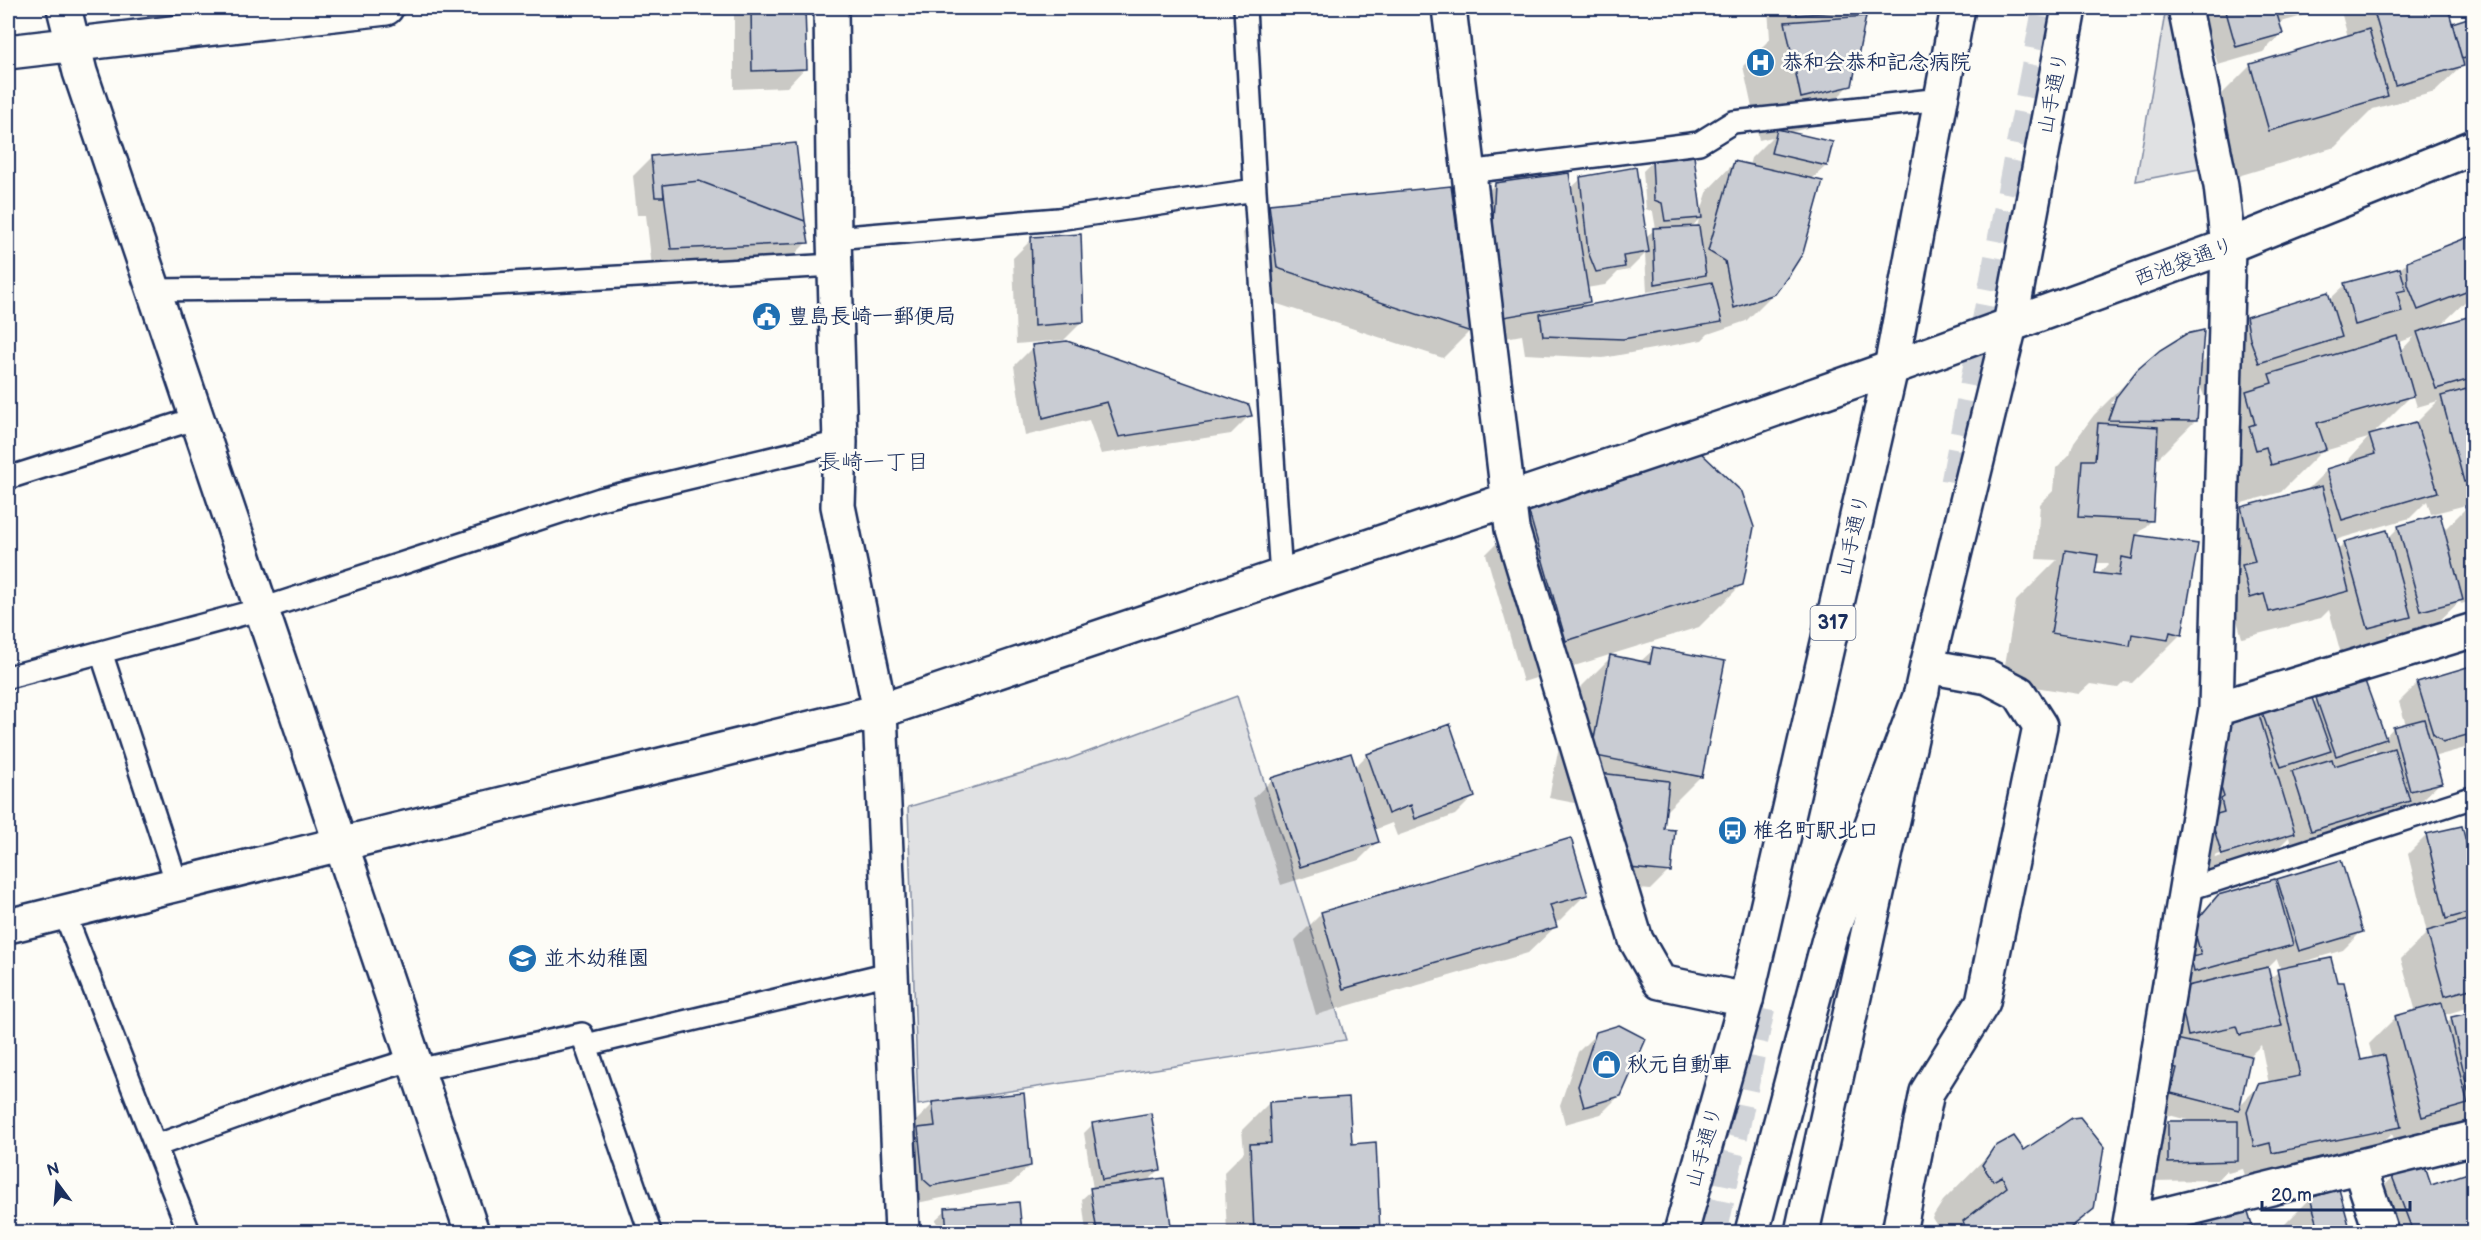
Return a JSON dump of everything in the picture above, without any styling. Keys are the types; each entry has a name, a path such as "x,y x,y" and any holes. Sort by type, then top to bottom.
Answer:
{"main road":[{"path":"64,8 80,72 472,1233"},
{"path":"8,52 386,8"},
{"path":"831,8 834,251 840,442 838,506 880,711 902,1233"},
{"path":"1449,8 1512,529 1636,940 1660,982 1746,1000"},
{"name":"山手通り","path":"1681,1233 1746,1000 1892,368 1958,8"},
{"name":"山手通り","path":"1802,1233 1925,678 2010,325 2069,8"},
{"path":"2185,8 2221,186 2228,246 2216,709 2131,1229 2359,1166 2474,1138"},
{"name":"西池袋通り","path":"8,926 880,711 1736,423 1892,368 2228,246 2474,147"},
{"path":"2216,709 2474,630"},
{"path":"1752,1233 1829,939 1925,678 1988,677 2019,693 2040,726 1983,1002 1927,1092 1899,1233"},
{"path":"2359,1166 2381,1233"}],"lane":[{"path":"1245,8 1281,576"},
{"path":"1468,172 1699,143 1732,122 1941,99"},
{"path":"154,290 441,287 834,251 1255,190"},
{"path":"8,478 197,418"},
{"path":"8,677 262,609 600,499 840,442"},
{"path":"101,652 177,884"},
{"path":"2186,890 2474,797"},
{"path":"64,912 189,1233"},
{"path":"586,1045 890,974"},
{"path":"155,1146 289,1098 416,1065 582,1034 650,1233"}],"shaded area":[{"path":"2166,8 2177,8 2203,148 2199,169 2136,181"},
{"path":"1237,696 1346,1040 918,1105 908,807 1069,759"}],"building":[{"path":"751,8 805,8 807,69 752,71"},
{"path":"1796,8 1868,8 1868,9 1797,15"},
{"path":"2225,8 2289,8 2276,11 2283,34 2236,47"},
{"path":"2373,8 2448,8 2464,66 2395,85"},
{"path":"1866,16 1852,86 1801,98 1785,22"},
{"path":"2474,16 2474,56 2462,59 2452,23"},
{"path":"2369,29 2388,96 2269,131 2250,64"},
{"path":"1777,129 1833,142 1827,166 1771,153"},
{"path":"796,143 805,221 699,181 663,185 664,197 655,197 651,156"},
{"path":"1694,156 1702,218 1665,221 1662,203 1654,200 1652,160"},
{"path":"1734,161 1823,181 1803,253 1789,275 1775,294 1734,308 1725,261 1708,251"},
{"path":"1636,167 1649,252 1623,256 1625,267 1596,272 1588,252 1580,177"},
{"path":"1569,173 1590,302 1504,317 1491,258 1495,183"},
{"path":"699,181 805,221 809,243 671,249 663,185"},
{"path":"1451,186 1471,332 1277,268 1269,204"},
{"path":"1699,226 1706,275 1655,284 1653,228"},
{"path":"1081,234 1084,322 1034,326 1031,237"},
{"path":"2471,236 2474,245 2474,289 2418,310 2408,285 2407,261"},
{"path":"2400,268 2406,290 2397,292 2402,312 2355,325 2344,283"},
{"path":"1712,282 1722,322 1623,339 1543,336 1540,314"},
{"path":"2328,292 2342,337 2259,363 2250,339 2246,317"},
{"path":"2474,315 2474,378 2436,389 2417,332"},
{"path":"2204,330 2197,421 2108,420 2116,397 2137,370 2160,350 2186,334"},
{"path":"2397,336 2414,396 2317,423 2326,449 2271,465 2266,447 2256,450 2249,426 2255,424 2246,391 2272,383 2269,374"},
{"path":"1067,341 1249,405 1252,416 1119,437 1107,402 1043,418 1032,345"},
{"path":"2474,387 2474,479 2464,482 2441,396"},
{"path":"2416,422 2438,492 2342,520 2326,469 2375,454 2369,435"},
{"path":"2098,423 2158,427 2153,521 2078,517 2082,460 2095,460"},
{"path":"1700,452 1742,492 1754,527 1743,585 1566,641 1528,509"},
{"path":"2322,486 2349,591 2269,612 2264,594 2250,598 2242,565 2255,562 2241,507"},
{"path":"2474,504 2474,533 2465,506"},
{"path":"2440,514 2463,600 2421,611 2398,526"},
{"path":"2387,530 2411,617 2368,628 2344,542"},
{"path":"2136,535 2198,544 2182,635 2170,632 2168,640 2132,634 2130,646 2051,633 2065,550 2098,555 2095,573 2119,576 2122,557 2132,559"},
{"path":"1653,647 1725,661 1702,777 1591,755 1610,655 1650,663"},
{"path":"2474,665 2474,733 2443,742 2433,734 2417,682"},
{"path":"2365,681 2386,739 2336,756 2316,698"},
{"path":"2311,695 2331,751 2281,767 2262,712"},
{"path":"2257,708 2295,833 2222,855 2210,816 2224,812 2221,799 2224,797 2217,775 2234,715"},
{"path":"2424,719 2442,783 2410,791 2393,727"},
{"path":"1450,724 1475,797 1415,819 1411,805 1388,814 1367,754"},
{"path":"2394,748 2410,801 2311,831 2292,771 2332,759 2334,766"},
{"path":"1351,753 1379,842 1300,867 1271,778"},
{"path":"1599,773 1669,781 1664,829 1675,830 1671,872 1629,868"},
{"path":"2462,826 2468,850 2474,849 2474,911 2446,919 2426,834"},
{"path":"1571,838 1588,895 1550,905 1557,927 1343,989 1321,912"},
{"path":"2341,860 2363,932 2299,951 2277,879"},
{"path":"2275,879 2293,945 2194,972 2191,957 2201,955 2193,925 2218,895"},
{"path":"2474,918 2474,988 2445,996 2427,931"},
{"path":"2331,958 2337,982 2344,982 2361,1060 2385,1055 2401,1127 2272,1153 2270,1143 2254,1147 2247,1112 2258,1084 2300,1076 2277,969"},
{"path":"2268,967 2282,1026 2240,1035 2237,1026 2188,1036 2179,993 2183,987"},
{"path":"2442,1003 2468,1104 2422,1117 2395,1016"},
{"path":"2474,1012 2474,1108 2472,1108 2451,1017"},
{"path":"1619,1025 1646,1039 1621,1096 1584,1107 1578,1086 1596,1032"},
{"path":"2172,1038 2251,1056 2239,1110 2171,1093 2177,1068 2166,1066"},
{"path":"1024,1093 1031,1166 931,1186 923,1179 918,1128 935,1126 932,1102"},
{"path":"1349,1097 1352,1144 1376,1142 1380,1232 1254,1232 1250,1144 1271,1143 1269,1102"},
{"path":"1151,1113 1161,1170 1102,1180 1092,1123"},
{"path":"2080,1117 2104,1147 2094,1209 2065,1232 1967,1232 1963,1221 2007,1187 2002,1176 1993,1181 1982,1165 1994,1147 2014,1136 2024,1150 2072,1118"},
{"path":"2168,1121 2238,1121 2238,1161 2168,1163"},
{"path":"2424,1164 2431,1185 2474,1171 2474,1232 2413,1232 2392,1176"},
{"path":"1164,1178 1172,1232 1097,1232 1090,1188"},
{"path":"2339,1189 2351,1232 2320,1232 2310,1198"},
{"path":"1019,1202 1022,1232 947,1232 945,1208"},
{"path":"2246,1206 2254,1232 2206,1232 2202,1220"},
{"path":"2194,1222 2197,1232 2163,1232"}],"tunnel":[{"path":"1957,483 2049,8"},
{"path":"1711,1232 1761,997"}],"place":[{"name":"恭和会恭和記念病院","path":"1761,62"},
{"name":"豊島長崎一郵便局","path":"767,316"},
{"name":"椎名町駅北口","path":"1732,830"},
{"name":"並木幼稚園","path":"523,958"},
{"name":"秋元自動車","path":"1606,1064"}],"district":[{"name":"長崎一丁目","path":"874,462"}]}
